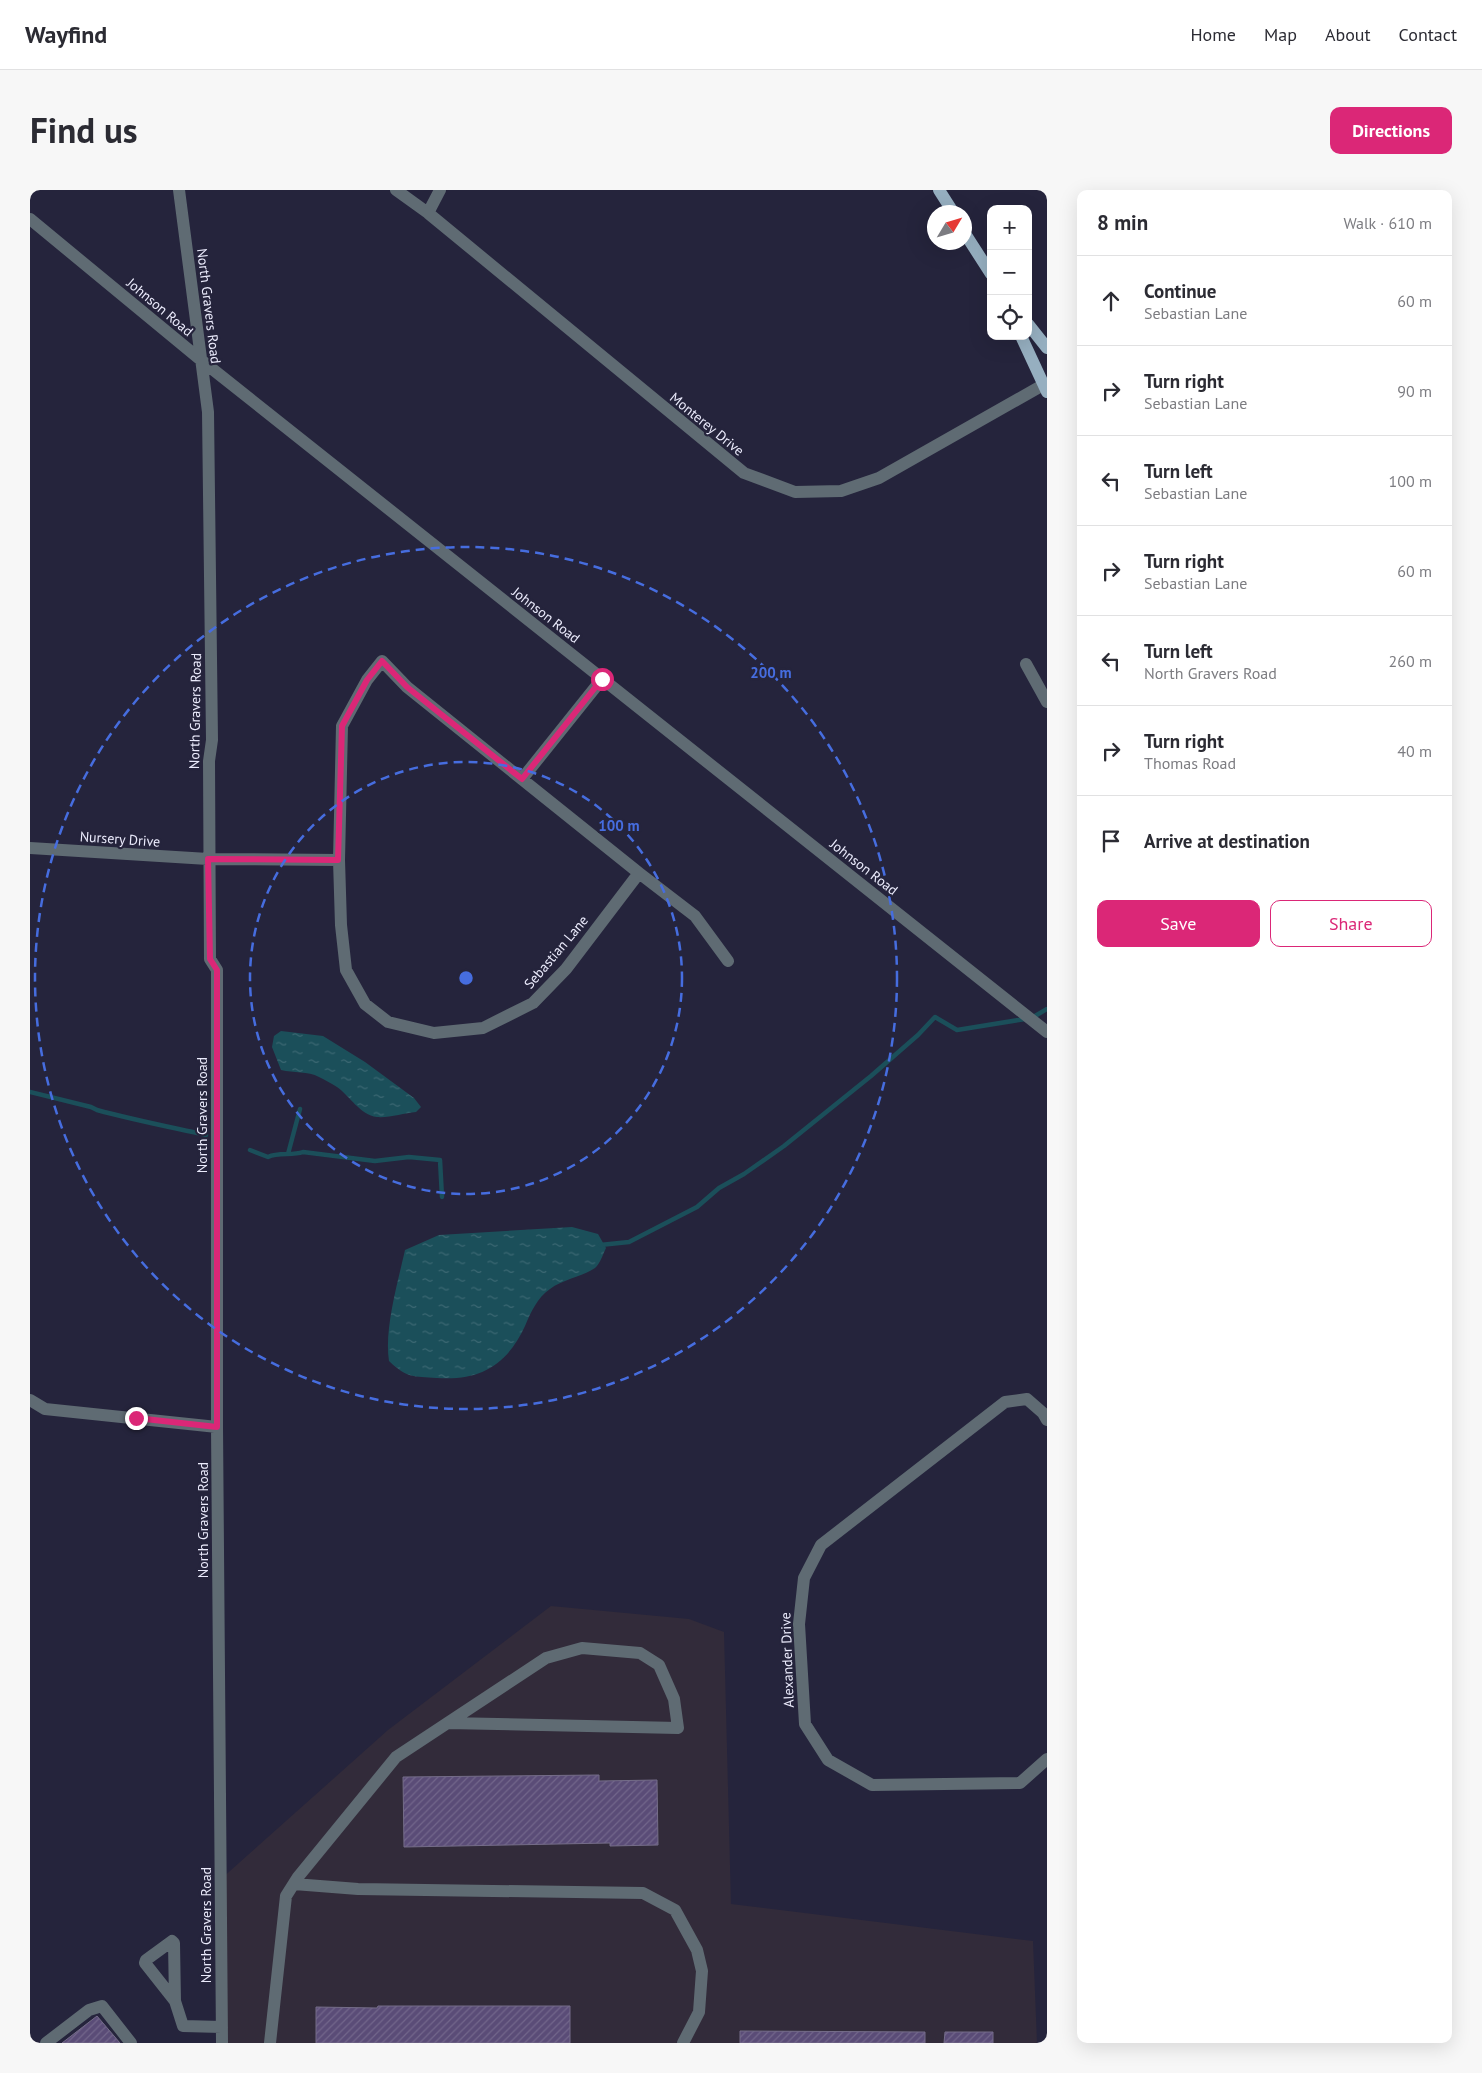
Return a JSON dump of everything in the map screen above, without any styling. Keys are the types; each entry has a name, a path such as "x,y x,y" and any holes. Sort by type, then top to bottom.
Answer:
{"main road":[{"path":"939,190 948,205"},
{"path":"972,244 987,268"},
{"path":"1032,329 1047,348"},
{"path":"1023,340 1045,389"}],"street":[{"name":"North Gravers Road","path":"180,190 208,412 212,740 209,761 208,859 210,959 217,970 217,1427 222,2043"},
{"name":"Monterey Drive","path":"396,190 428,213 744,473 795,492 841,491 879,478 1045,389"},
{"path":"428,213 440,190"},
{"name":"Johnson Road","path":"30,219 201,360 1047,1032"},
{"name":"Sebastian Lane","path":"640,873 566,969 533,1003 483,1028 434,1033 388,1022 365,1004 346,970 341,925 338,860 342,726 367,680 382,661 407,687 695,916 728,961"},
{"path":"1026,664 1047,702"},
{"path":"522,779 602,679"},
{"name":"Nursery Drive","path":"30,848 208,859"},
{"path":"208,859 338,860"},
{"name":"Alexander Drive","path":"1047,1420 1027,1399 1005,1402 821,1545 804,1578 799,1624 804,1724 828,1760 872,1785 1020,1783 1047,1759"},
{"path":"30,1400 45,1409 217,1427"},
{"path":"270,2043 286,1896 396,1757 546,1658 582,1648 640,1653 660,1665 674,1699 678,1728 448,1723"},
{"path":"294,1884 358,1889 643,1893 675,1910 697,1950 702,1971 699,2012 683,2043"},
{"path":"175,2001 183,2026 222,2028"},
{"path":"46,2043 89,2010 102,2006 131,2043"}],"shaded area":[{"path":"551,1606 689,1619 724,1632 731,1904 1033,1941 1037,2043 222,2043 221,1879 388,1730"}],"water":[{"path":"281,1031 323,1036 365,1062 414,1098 421,1107 416,1112 386,1117 371,1116 360,1109 337,1087 321,1078 310,1074 281,1070 272,1047 274,1036"},
{"path":"572,1227 598,1234 606,1248 600,1261 595,1268 555,1286 541,1297 518,1340 501,1360 479,1373 466,1377 452,1378 411,1376 401,1371 389,1361 388,1335 390,1320 405,1250 439,1235"}],"building":[{"path":"599,1775 599,1781 657,1780 658,1845 610,1846 610,1843 404,1847 403,1777"},
{"path":"378,2006 570,2006 570,2043 316,2043 316,2007 377,2008"},
{"path":"97,2016 120,2043 62,2043"},
{"path":"740,2031 925,2032 925,2043 740,2043"},
{"path":"945,2032 993,2032 993,2043 944,2043"}],"waterway":[{"path":"1035,1016 1047,1009"},
{"path":"600,1245 629,1242 697,1207 719,1188 744,1174 784,1146 871,1076 918,1035 935,1017 957,1030 1025,1019"},
{"path":"30,1092 125,1117 206,1135"},
{"path":"288,1154 300,1109"},
{"path":"250,1150 268,1157 303,1152 375,1161 409,1157 440,1160 442,1197"}],"route":[{"path":"136,1418 217,1427 217,970 210,959 208,859 338,860 342,726 367,680 382,661 407,687 522,779 602,679"}]}
